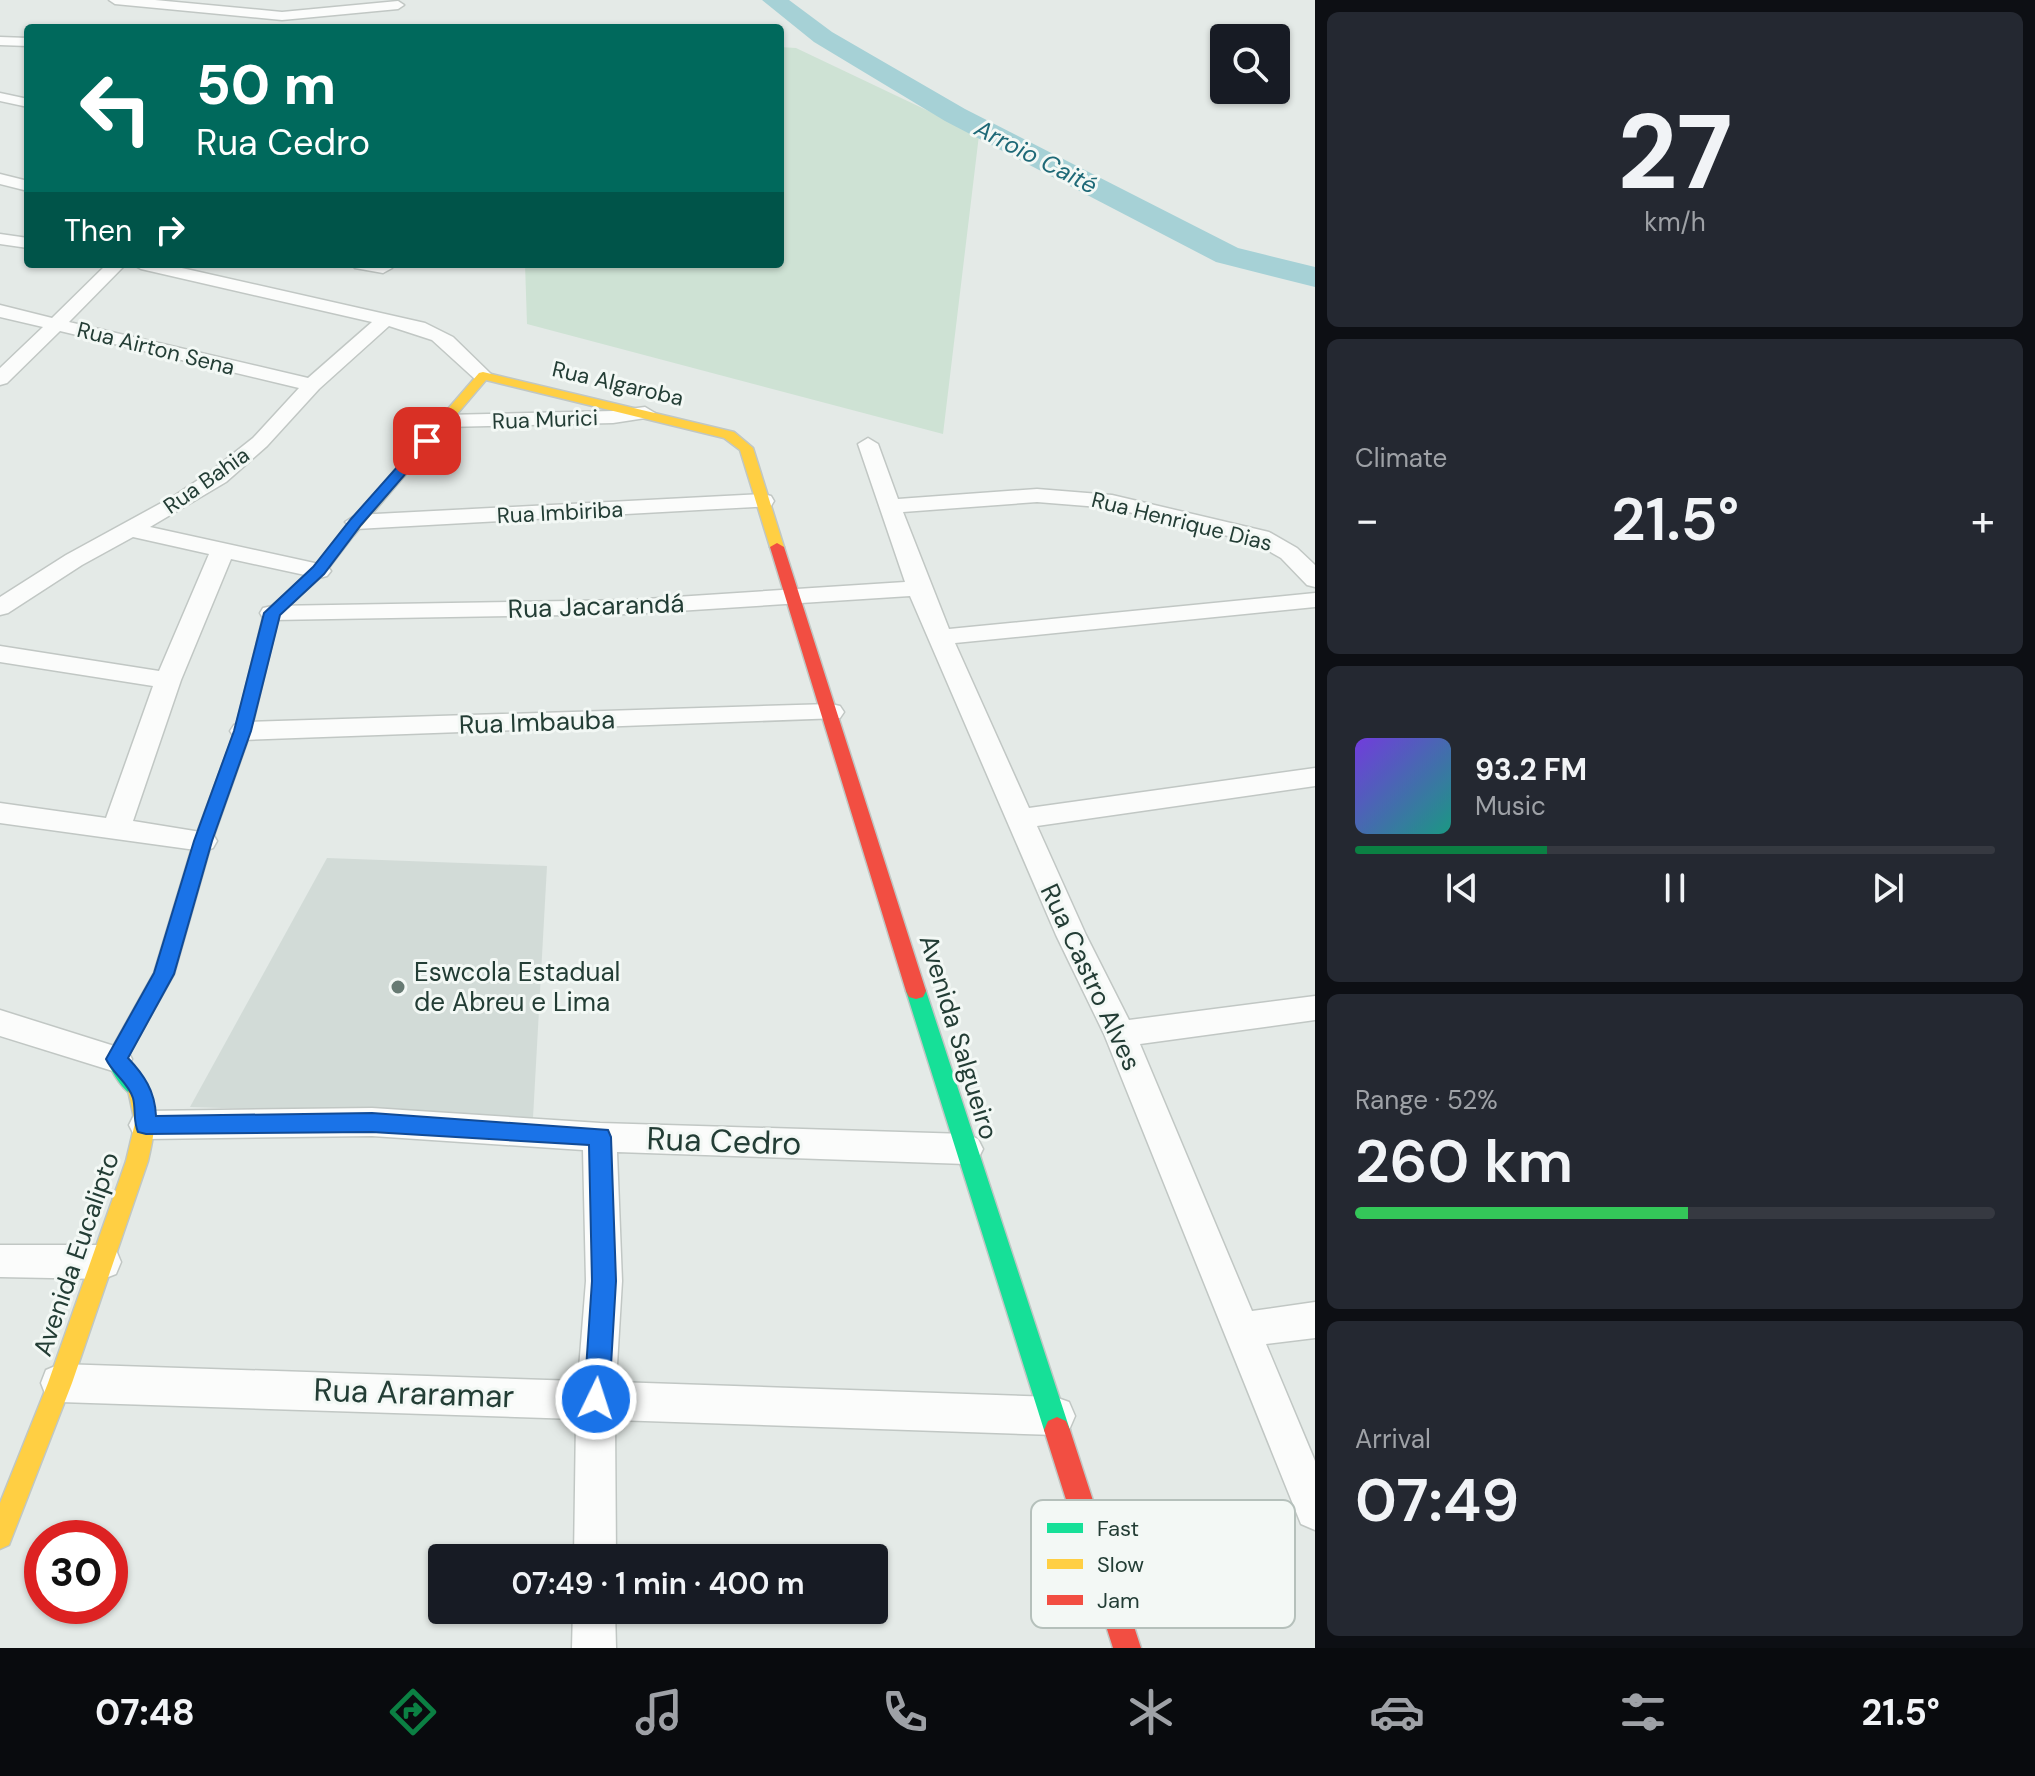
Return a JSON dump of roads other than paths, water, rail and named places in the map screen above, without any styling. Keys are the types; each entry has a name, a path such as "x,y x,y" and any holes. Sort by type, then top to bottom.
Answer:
{"street":[{"path":"115,0 282,16 398,5"},
{"path":"0,41 24,42"},
{"path":"0,97 24,98"},
{"path":"0,179 24,185"},
{"path":"0,239 24,242"},
{"path":"0,379 113,268"},
{"path":"0,1023 116,1059 164,974 203,841 243,731 272,613 319,571 356,522 483,376 441,335 386,319 159,268"},
{"name":"Rua Airton Sena","path":"0,311 312,385"},
{"name":"Rua Bahia","path":"0,608 74,560 131,530 218,477 260,442 312,385 386,319"},
{"name":"Rua Algaroba","path":"483,376 645,413 729,435 740,443"},
{"name":"Rua Murici","path":"445,421 613,417 645,413"},
{"name":"Avenida Salgueiro","path":"740,443 746,448 966,1149 1081,1500"},
{"name":"Rua Castro Alves","path":"868,444 919,588 1019,819 1120,1034 1315,1510"},
{"name":"Rua Henrique Dias","path":"889,506 1038,496 1109,501 1230,528 1276,543 1293,555 1315,580"},
{"name":"Rua Imbiriba","path":"356,522 763,501"},
{"path":"131,530 319,571"},
{"path":"116,830 168,680 223,549"},
{"name":"Rua Jacarandá","path":"272,613 630,607 919,588"},
{"path":"941,637 1315,600"},
{"path":"0,654 168,680"},
{"name":"Rua Imbauba","path":"243,731 831,712"},
{"path":"1019,819 1315,777"},
{"path":"0,813 203,841"},
{"path":"1120,1034 1315,1008"},
{"name":"Avenida Eucalipto","path":"0,1536 16,1458 60,1383 103,1262 146,1125 144,1100 136,1080 116,1059"},
{"name":"Rua Cedro","path":"146,1125 372,1122 600,1137 966,1149"},
{"path":"595,1544 596,1399 604,1281 600,1137"},
{"path":"0,1261 103,1262"},
{"path":"1240,1330 1315,1320"},
{"name":"Rua Araramar","path":"60,1383 1055,1416"},
{"path":"594,1624 594,1648"},
{"name":"Avenida Salgueiro","path":"1121,1628 1127,1648"}],"waterway":[{"name":"Arroio Caité","path":"774,0 823,37 955,115 1227,255 1315,277"}],"place":[{"name":"Eswcola Estadual de Abreu e Lima","path":"398,987"}]}
